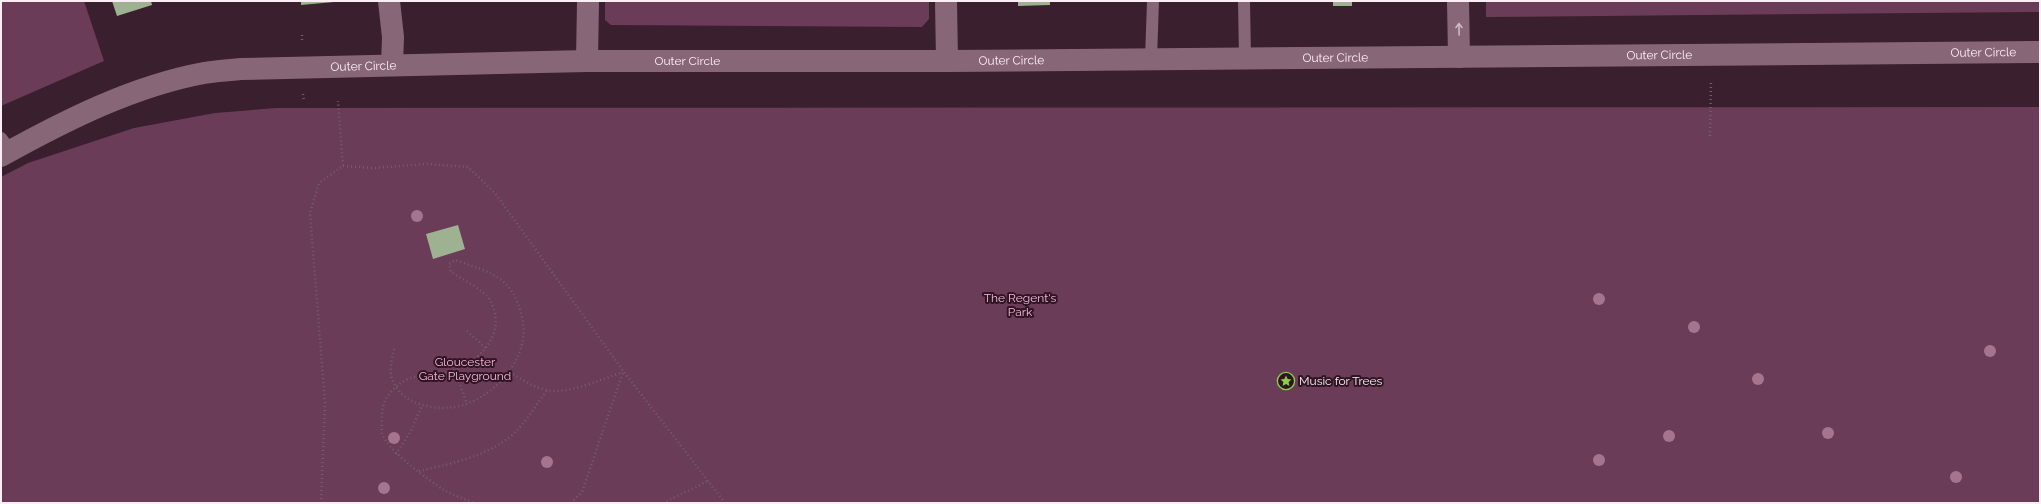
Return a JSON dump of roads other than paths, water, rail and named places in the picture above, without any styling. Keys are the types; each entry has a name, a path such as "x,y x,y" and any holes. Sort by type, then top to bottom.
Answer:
{"street":[{"path":"389,1 393,37 392,65"},
{"path":"587,61 588,1"},
{"path":"946,1 947,61"},
{"path":"1458,1 1459,57"},
{"name":"Outer Circle","path":"4,148 108,103 152,86 204,73 241,68 587,61 947,61 2040,52"}],"lane":[{"path":"1151,59 1153,1"},
{"path":"1244,1 1245,58"}],"place":[{"name":"Music for Trees","path":"1286,381"}],"park label":[{"name":"The Regent's Park","path":"1020,305"},
{"name":"Gloucester Gate Playground","path":"465,369"}]}
